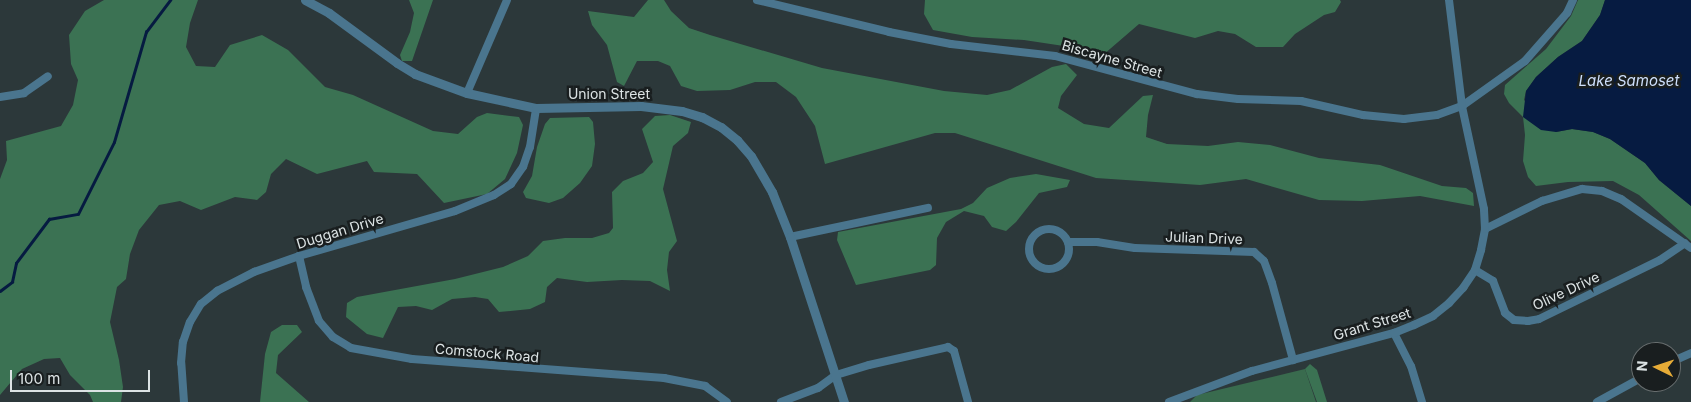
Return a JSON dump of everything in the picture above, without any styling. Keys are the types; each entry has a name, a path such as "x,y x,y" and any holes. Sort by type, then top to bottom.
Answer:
{"street":[{"name":"Union Street","path":"306,0 415,74 467,92 536,108 641,106 682,111 702,117 721,127 737,140 751,156 772,192 790,237 844,402"},
{"path":"467,92 507,0"},
{"name":"Biscayne Street","path":"757,0 933,40 1055,56 1197,94 1238,99 1301,101 1383,118 1437,115 1462,106 1525,61 1567,13 1573,0"},
{"name":"Grant Street","path":"1169,402 1252,371 1394,333 1432,316 1449,303 1463,288 1474,270 1481,250 1484,230 1484,208 1462,106 1449,0"},
{"path":"0,97 24,93 48,76"},
{"name":"Duggan Drive","path":"184,402 180,363 183,342 190,322 201,304 235,280 299,256 455,211 494,195 511,184 524,167 530,147 536,108"},
{"path":"1484,230 1549,198 1582,188 1602,191 1622,199 1688,246"},
{"path":"790,237 928,208"},
{"path":"1046,229 1058,231 1068,242 1069,253 1067,259 1057,268 1043,268 1037,265 1030,254 1031,241 1034,235 1046,229"},
{"name":"Julian Drive","path":"1068,242 1097,242 1134,248 1254,252 1264,261 1272,283 1293,360"},
{"name":"Olive Drive","path":"1474,270 1493,281 1506,313 1514,320 1528,321 1539,319 1688,246"},
{"name":"Comstock Road","path":"299,256 306,287 319,322 351,348 412,359 664,378 704,386 727,402"},
{"path":"1394,333 1411,366 1422,402"},
{"path":"781,402 818,388 836,375 869,365 950,347 954,351 968,402"},
{"path":"1597,402 1631,383"}],"green space":[{"path":"104,0 198,0 190,23 186,47 196,66 215,67 230,45 262,35 288,50 325,87 353,95 433,131 458,134 477,117 487,113 519,117 523,125 517,153 505,179 487,194 444,203 417,174 374,172 367,161 317,174 286,159 271,174 266,192 257,200 235,197 201,210 180,201 159,205 139,230 130,254 126,279 117,287 110,322 123,387 121,402 93,402 90,395 70,375 60,358 44,359 22,369 0,395 0,179 7,160 6,141 61,126 73,105 78,80 71,64 69,35 85,11"},
{"path":"409,0 433,0 412,61 402,61 400,55 410,32 414,13"},
{"path":"648,0 664,0 671,11 689,28 710,35 822,68 944,91 987,95 1010,90 1052,67 1066,64 1077,75 1061,96 1058,108 1084,124 1109,128 1143,96 1153,95 1148,115 1146,137 1167,144 1208,146 1238,142 1270,145 1319,158 1380,165 1442,186 1466,188 1473,193 1474,206 1420,196 1362,201 1319,200 1246,179 1200,185 1096,178 955,133 935,133 825,164 815,126 796,97 776,82 755,82 730,90 697,91 681,86 670,66 658,61 637,61 624,86 617,82 607,45 592,25 588,11 634,17"},
{"path":"925,0 1340,0 1341,2 1335,12 1324,15 1295,34 1283,47 1256,47 1235,34 1218,31 1195,38 1139,24 1103,55 1077,48 1024,40 972,37 933,30 924,14"},
{"path":"1578,0 1605,0 1600,15 1582,41 1558,57 1536,77 1526,91 1524,100 1556,132 1572,129 1593,132 1610,139 1645,163 1659,180 1691,206 1691,241 1639,195 1613,181 1568,182 1536,186 1528,177 1523,161 1525,135 1523,117 1509,103 1504,94 1505,85 1546,49 1571,16"},
{"path":"670,115 691,122 688,133 673,146 663,189 677,241 669,252 667,270 670,291 650,281 587,282 557,278 547,287 545,302 530,309 499,312 488,299 475,297 452,299 432,310 416,306 398,307 383,338 367,334 346,317 347,303 357,297 455,279 503,267 528,256 543,241 565,238 592,238 609,233 613,228 612,192 623,181 643,173 653,162 642,129 655,116"},
{"path":"589,117 593,122 595,144 592,166 580,183 563,198 549,203 526,198 523,192 532,176 537,147 545,124 550,118"},
{"path":"1036,174 1070,180 1067,187 1039,193 1016,222 1006,231 992,227 984,216 964,211 946,222 937,238 936,265 930,270 856,285 837,240 838,232 961,209 973,203 987,188 1010,178"},
{"path":"282,325 297,325 302,332 278,355 276,373 309,402 260,402 265,354 271,332"},
{"path":"1310,364 1317,370 1327,402 1317,402 1305,369"},
{"path":"1305,369 1316,402 1190,402 1197,395"}],"water":[{"name":"Lake Samoset","path":"1605,0 1691,0 1691,206 1659,180 1645,163 1610,139 1593,132 1572,129 1556,132 1541,130 1523,117 1526,91 1536,77 1558,57 1582,41 1600,15"}],"waterway":[{"path":"0,291 12,282 16,263 49,219 78,214 114,142 146,32 170,0"}]}
